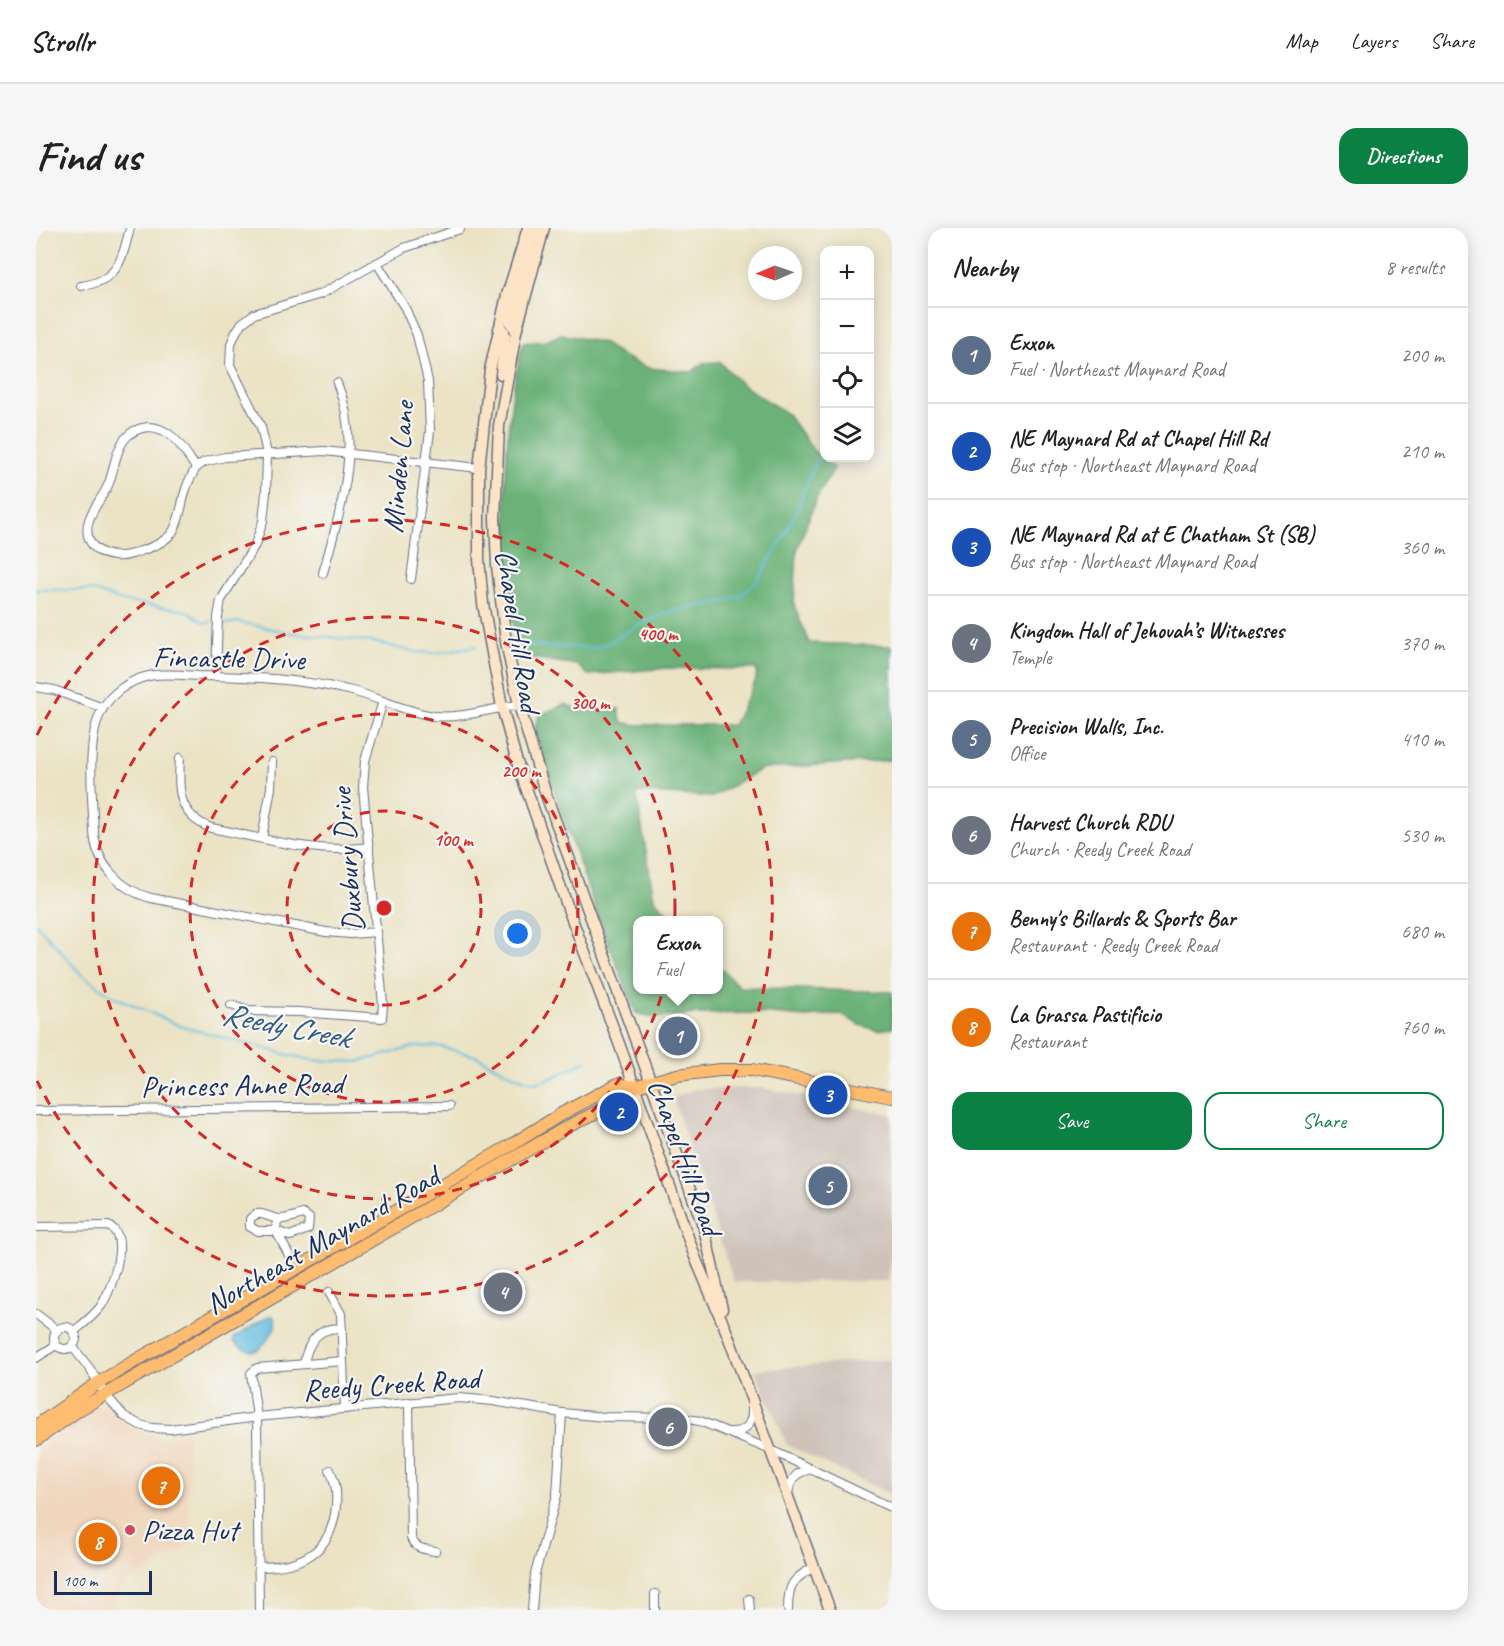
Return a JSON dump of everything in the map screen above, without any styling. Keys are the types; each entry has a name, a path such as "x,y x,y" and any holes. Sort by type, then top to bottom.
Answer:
{"main road":[{"name":"Chapel Hill Road","path":"528,228 499,328 488,382 479,468 479,560 483,604 502,707 531,804 695,1257 728,1333 830,1610"},
{"path":"516,330 511,323 511,314 535,228"},
{"name":"Chapel Hill Road","path":"544,228 516,330 499,426 495,496 497,566 506,642 519,705 546,795 704,1228 728,1333"},
{"path":"499,328 504,331 505,336 501,368 502,405"},
{"name":"Northeast Maynard Road","path":"36,1426 98,1383 618,1084 634,1087 676,1075 720,1070 752,1070 892,1097"},
{"name":"Northeast Maynard Road","path":"36,1440 72,1414 570,1125 625,1098 634,1087"}],"street":[{"path":"81,286 98,282 116,269 122,259 130,228"},
{"path":"216,676 219,610 225,592 255,545 265,511 267,454 261,427 230,365 231,344 236,332 242,323 254,314 321,294 412,244 460,229"},
{"name":"Minden Lane","path":"377,263 411,321 426,364 430,415 428,461 411,579"},
{"path":"323,573 346,481 350,453 347,416 337,383"},
{"path":"196,468 173,437 164,430 148,427 132,433 120,446 108,485 89,519 88,532 96,548 105,555 117,558 159,544 175,528 185,491 196,468 214,459 299,451 350,453 479,468"},
{"name":"Fincastle Drive","path":"102,708 121,689 135,680 148,676 216,676 320,684 354,692 414,712 437,716 460,715 519,705"},
{"path":"36,687 54,690 102,708 95,727 92,753 94,834 98,853 105,866 127,888 151,898 326,932 351,934 377,932"},
{"name":"Duxbury Drive","path":"231,1005 248,1011 382,1018 383,1004 363,775 366,755 384,701"},
{"path":"180,758 180,796 183,805 195,819 211,828 333,850 369,848"},
{"path":"262,838 271,788 272,762"},
{"name":"Princess Anne Road","path":"36,1112 449,1106"},
{"path":"256,1213 277,1219 303,1214 309,1218 310,1223 305,1232 290,1236 276,1231 258,1231 250,1227 250,1219 256,1213"},
{"path":"277,1219 276,1231 296,1268"},
{"path":"36,1227 108,1227 115,1230 119,1237 115,1272 110,1290 95,1313 73,1332"},
{"path":"329,1292 341,1314 345,1409"},
{"path":"36,1314 57,1330"},
{"path":"64,1327 73,1332 75,1337 72,1346 66,1349 56,1345 54,1339 57,1330 64,1327"},
{"path":"304,1364 311,1340 329,1329 342,1329"},
{"path":"36,1358 56,1345"},
{"name":"Reedy Creek Road","path":"72,1346 105,1395 124,1416 140,1425 152,1428 170,1429 257,1417 409,1402 473,1399 562,1413 605,1417 681,1418 700,1421 771,1450 892,1508"},
{"path":"259,1610 257,1417 254,1389 250,1377 253,1370 257,1368 343,1360"},
{"path":"726,1431 743,1430 751,1423 750,1394"},
{"path":"409,1402 411,1538 414,1545 435,1551"},
{"path":"532,1610 535,1574 557,1496 562,1413"},
{"path":"788,1496 790,1482 794,1476 811,1469"},
{"path":"258,1567 291,1564 309,1556 326,1541 333,1522 336,1502 336,1482 330,1470"},
{"path":"788,1610 790,1587 797,1578 814,1567"},
{"path":"655,1594 655,1610"},
{"path":"749,1599 750,1610"}],"shaded area":[{"path":"764,1088 892,1115 892,1254 888,1281 734,1282 673,1098 696,1089"},
{"path":"892,1359 892,1495 787,1445 755,1370"},
{"path":"98,1405 105,1406 121,1421 144,1433 161,1437 187,1433 191,1544 126,1583 106,1610 38,1610 36,1609 36,1451 85,1412"}],"green space":[{"path":"561,334 603,343 622,356 648,368 692,372 703,363 720,362 741,384 787,414 820,456 820,462 827,462 834,468 816,499 797,550 794,605 809,643 892,646 892,760 761,769 712,797 636,792 654,899 670,916 633,916 633,994 723,994 723,970 739,987 892,992 892,1028 878,1030 860,1025 841,1014 805,1017 762,1013 693,1014 655,1018 636,1013 597,914 542,756 535,728 539,715 566,704 579,711 619,709 621,722 635,725 733,725 756,680 757,669 668,668 588,675 577,665 520,656 515,640 506,491 510,416 523,343 547,341"}],"water":[{"path":"269,1316 273,1316 275,1320 274,1329 260,1349 250,1351 234,1342 234,1338"}],"waterway":[{"path":"521,645 592,648 607,644 636,626 665,614 723,602 740,596 756,582 780,544 820,456"},
{"path":"36,590 91,590 122,601 187,611 205,623 211,622"},
{"path":"224,624 239,622 292,633 373,642 415,652 433,653 476,646"},
{"name":"Reedy Creek","path":"36,924 82,975 111,995 180,1026 289,1055 311,1060 358,1062 414,1047 438,1046 476,1056 517,1077 535,1083 552,1078 586,1061"}],"place":[{"name":"Exxon","path":"678,1036"},
{"name":"NE Maynard Rd at E Chatham St (SB)","path":"828,1095"},
{"name":"NE Maynard Rd at Chapel Hill Rd","path":"619,1112"},
{"name":"Precision Walls, Inc.","path":"828,1186"},
{"name":"Kingdom Hall of Jehovah’s Witnesses","path":"503,1292"},
{"name":"Harvest Church RDU","path":"668,1427"},
{"name":"Benny's Billards & Sports Bar","path":"161,1486"},
{"name":"Pizza Hut","path":"130,1530"},
{"name":"La Grassa Pastificio","path":"98,1542"}]}
